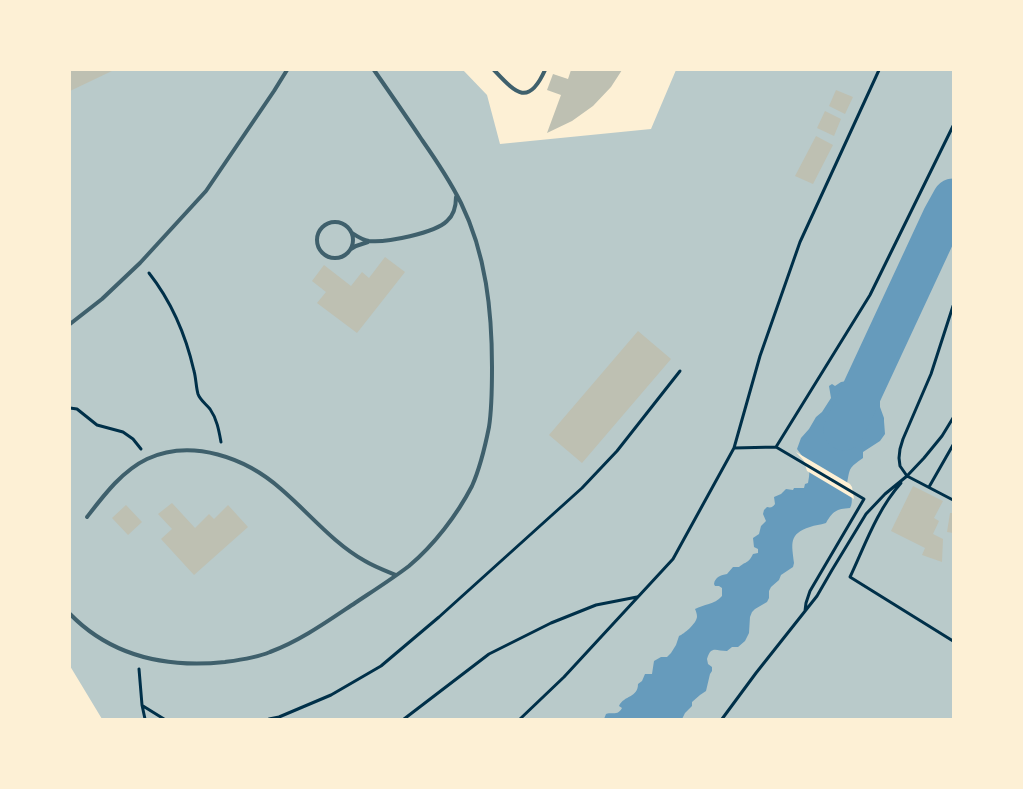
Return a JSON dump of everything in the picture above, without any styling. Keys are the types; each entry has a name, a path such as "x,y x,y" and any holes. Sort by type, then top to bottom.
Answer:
{"lane":[{"path":"70,324 102,299 140,263 206,190 286,70"},
{"path":"70,614 90,632 118,648 152,660 186,664 217,663 253,658 287,645 396,575 428,547 463,503 473,484 479,466 489,424 491,404 491,319 483,266 471,225 456,194 441,168 374,70"},
{"path":"494,70 514,90 523,93 535,88 545,70"},
{"path":"370,241 356,246 341,258 329,258 320,251 317,245 318,234 321,229 326,224 332,222 344,224 361,239 370,241 406,237 426,232 447,222 454,211 456,194"},
{"path":"350,251 353,239 352,233"},
{"path":"88,517 112,486 126,473 146,460 177,451 191,451 222,456 238,461 267,477 350,551 372,565 396,575"}],"path":[{"path":"520,719 564,677 672,559 734,448 760,356 800,242 879,70"},
{"path":"776,447 870,295 953,126"},
{"path":"140,263 161,289 174,313 194,370 198,394 210,409 218,428 222,456"},
{"path":"953,306 931,374 903,439 899,458 900,466 907,476 953,500"},
{"path":"268,719 279,717 331,695 381,666 477,584 582,488 616,451 680,371"},
{"path":"70,408 77,409 97,425 128,435 140,447 146,460"},
{"path":"953,418 933,448 893,492 880,512 850,577 953,641"},
{"path":"929,488 953,445"},
{"path":"734,448 776,447 864,499 810,591 805,612"},
{"path":"722,719 817,596 866,514 885,494 907,476"},
{"path":"404,719 488,654 551,623 587,609 638,597"},
{"path":"138,656 145,719"},
{"path":"142,705 164,719"}],"shaded area":[{"path":"70,70 463,70 487,95 500,144 651,129 676,70 953,70 953,719 102,719 70,666"}],"water":[{"path":"866,378 878,387 881,393 880,407 884,418 885,434 880,441 863,452 863,458 851,468 847,484 852,496 850,508 835,511 826,523 812,526 795,536 792,545 793,567 781,575 779,580 771,587 767,602 752,612 749,633 745,641 738,647 732,647 727,651 712,650 710,652 707,659 708,664 712,667 712,671 706,691 692,702 692,706 682,719 604,719 606,714 617,713 622,708 619,706 621,702 636,692 638,684 642,681 645,674 652,674 654,661 661,657 667,657 671,653 679,636 690,628 696,620 695,609 712,603 722,596 722,588 714,584 717,578 727,574 733,567 739,567 748,561 753,554 758,553 758,549 754,547 753,538 759,534 761,526 766,521 763,514 764,510 775,504 774,497 786,489 804,488 805,484 808,483 809,468 797,449 801,438 831,398 829,386"}],"pier":[{"path":"796,452 850,484 854,499 807,471 804,461"}],"building":[{"path":"70,70 114,70 70,91"},
{"path":"571,70 622,70 611,87 593,106 572,121 547,133 561,95 547,90 553,74 568,79"},
{"path":"836,90 853,97 845,114 829,106"},
{"path":"825,111 841,119 834,136 817,128"},
{"path":"816,136 833,145 813,184 795,176"},
{"path":"385,257 405,272 357,333 317,303 326,292 312,281 324,265 351,286 362,272 369,278"},
{"path":"638,331 671,359 582,463 549,435"},
{"path":"913,486 943,501 934,518 939,521 933,534 943,539 942,562 922,555 925,548 891,531"},
{"path":"172,503 195,528 209,514 214,519 228,505 248,527 194,575 161,539 172,529 158,514"},
{"path":"126,505 142,522 128,535 112,518"},
{"path":"950,513 953,513 953,533 947,532"}],"waterway":[{"path":"844,430 953,199"}]}
